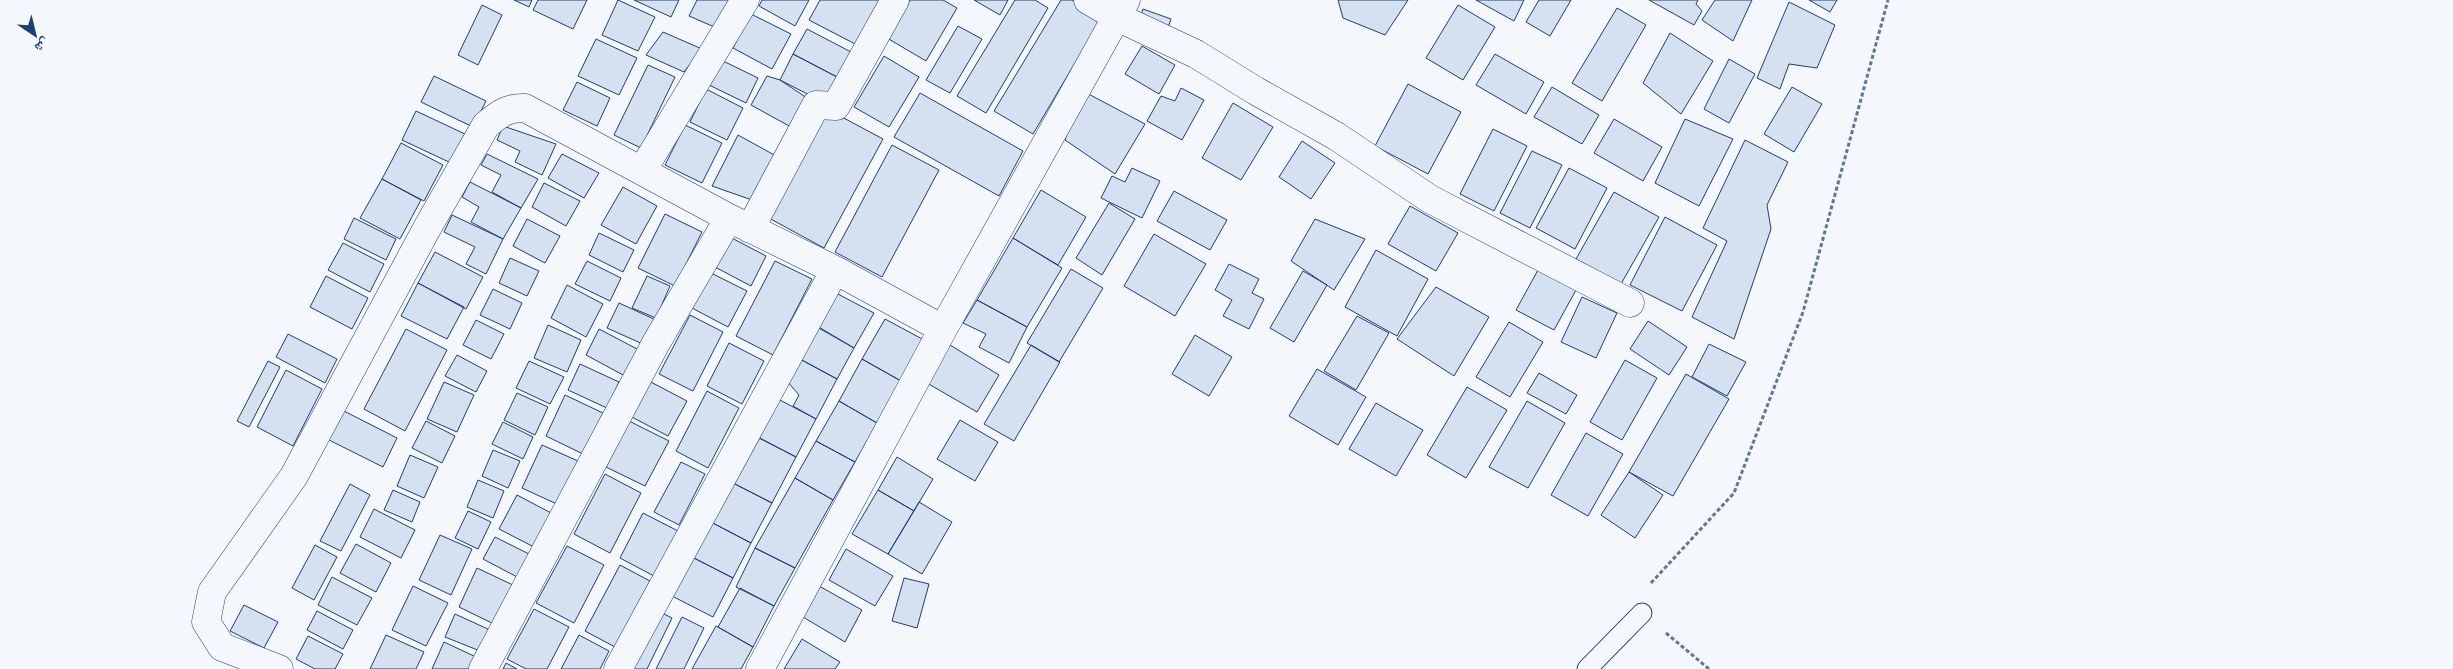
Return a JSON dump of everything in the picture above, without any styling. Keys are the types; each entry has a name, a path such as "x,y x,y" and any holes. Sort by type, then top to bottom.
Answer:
{"street":[{"path":"642,171 745,0"},
{"path":"483,669 651,351 740,223 816,105 836,106 895,0"},
{"path":"1088,0 1121,8 1256,91 1336,136 1430,199 1630,303"},
{"path":"760,669 943,328 1121,8"},
{"path":"279,669 222,647 206,622 212,592 294,476 426,230 486,125 501,113 513,108 525,108 740,223 835,270 943,328"},
{"path":"618,669 835,270"}],"lane":[{"path":"1587,669 1642,614"}],"path":[{"path":"1709,669 1642,614 1648,588 1734,493 1803,312 1888,0"}],"building":[{"path":"514,0 532,0 529,7"},
{"path":"538,0 587,0 573,29 533,10"},
{"path":"618,0 655,17 638,51 602,35"},
{"path":"634,0 679,0 671,17"},
{"path":"697,0 733,0 719,29 689,16"},
{"path":"762,0 809,0 795,26 759,6"},
{"path":"820,0 881,0 857,45 809,20"},
{"path":"910,0 943,0 957,8 926,61 887,38"},
{"path":"974,0 1008,0 1000,15"},
{"path":"1015,0 1035,0 1048,8 986,113 957,96"},
{"path":"1061,0 1072,0 1101,19 1033,134 994,111"},
{"path":"1338,0 1408,0 1385,35 1343,18"},
{"path":"1476,0 1524,0 1514,21"},
{"path":"1539,0 1571,0 1550,36 1526,22"},
{"path":"1649,0 1698,0 1696,4 1702,11 1694,25"},
{"path":"1715,0 1752,0 1733,41 1702,20"},
{"path":"1809,0 1837,0 1830,12"},
{"path":"1789,2 1835,25 1817,68 1789,64 1780,89 1757,78"},
{"path":"482,5 502,15 478,65 458,55"},
{"path":"1458,5 1495,27 1463,80 1426,58"},
{"path":"1617,8 1646,25 1602,101 1572,83"},
{"path":"1143,9 1171,19 1166,34 1138,24"},
{"path":"751,14 791,34 772,69 733,48"},
{"path":"958,26 982,39 950,93 926,80"},
{"path":"807,29 853,53 839,78 793,54"},
{"path":"663,32 702,49 684,72 646,55"},
{"path":"1670,33 1713,61 1681,114 1643,83"},
{"path":"596,39 637,58 619,95 578,76"},
{"path":"1142,46 1175,65 1159,94 1125,74"},
{"path":"793,54 839,78 825,103 780,80"},
{"path":"1495,54 1544,82 1526,114 1476,85"},
{"path":"884,56 919,77 889,127 854,107"},
{"path":"719,59 758,78 746,103 707,84"},
{"path":"1729,59 1755,74 1729,123 1704,109"},
{"path":"648,65 675,77 641,148 614,135"},
{"path":"434,76 486,101 473,127 421,102"},
{"path":"767,76 780,80 807,98 791,127 751,105"},
{"path":"577,82 610,98 597,126 563,110"},
{"path":"1408,84 1461,112 1428,174 1375,146"},
{"path":"1552,87 1599,115 1582,144 1534,117"},
{"path":"1792,87 1822,104 1794,152 1764,134"},
{"path":"1181,88 1204,100 1182,140 1147,121 1161,96 1175,101"},
{"path":"706,89 743,108 727,140 690,122"},
{"path":"1079,89 1145,124 1115,174 1065,140"},
{"path":"920,93 1023,151 999,196 894,137"},
{"path":"1233,103 1273,127 1241,180 1202,158"},
{"path":"825,108 883,139 824,248 767,217"},
{"path":"416,111 465,134 451,163 402,140"},
{"path":"1614,119 1662,147 1643,181 1594,153"},
{"path":"1685,119 1733,139 1699,206 1655,183"},
{"path":"685,125 722,143 702,183 665,165"},
{"path":"503,126 556,144 542,175 515,162 520,151 497,140"},
{"path":"1493,129 1527,146 1494,211 1460,194"},
{"path":"738,135 778,157 752,200 712,186"},
{"path":"1745,140 1788,162 1767,205 1771,229 1734,339 1692,317 1727,241 1703,228"},
{"path":"1302,141 1335,163 1311,199 1279,177"},
{"path":"401,143 443,165 424,201 382,179"},
{"path":"892,145 939,170 882,277 835,252"},
{"path":"1532,151 1562,165 1530,228 1500,213"},
{"path":"487,154 538,179 521,208 492,192 501,175 481,165"},
{"path":"562,154 599,173 584,198 548,178"},
{"path":"1132,168 1160,181 1142,218 1101,198 1112,176 1125,182"},
{"path":"1569,168 1607,188 1575,249 1536,228"},
{"path":"382,179 421,200 400,239 360,218"},
{"path":"470,182 521,208 503,239 471,222 479,207 462,197"},
{"path":"544,183 580,201 566,226 532,207"},
{"path":"623,187 657,206 636,244 601,225"},
{"path":"1041,190 1086,217 1058,265 1013,238"},
{"path":"1174,191 1227,220 1210,250 1157,221"},
{"path":"1614,192 1659,217 1621,284 1576,259"},
{"path":"1109,203 1135,219 1102,275 1076,258"},
{"path":"1410,206 1458,233 1436,271 1388,244"},
{"path":"665,214 702,232 675,286 638,268"},
{"path":"452,215 503,239 486,274 466,264 475,247 444,232"},
{"path":"1665,217 1717,245 1682,311 1630,285"},
{"path":"354,218 396,239 386,260 344,239"},
{"path":"527,219 560,236 545,263 513,246"},
{"path":"1315,219 1365,239 1334,290 1291,261"},
{"path":"599,233 634,250 623,272 589,255"},
{"path":"1154,234 1206,264 1175,316 1124,286"},
{"path":"728,236 766,256 751,286 713,266"},
{"path":"1013,238 1062,268 1027,327 977,300"},
{"path":"343,243 384,264 370,292 328,270"},
{"path":"1376,250 1428,279 1397,336 1345,307"},
{"path":"435,252 483,277 466,309 418,283"},
{"path":"510,258 539,271 527,296 499,283"},
{"path":"587,261 621,278 610,301 575,284"},
{"path":"775,261 812,279 773,355 736,336"},
{"path":"1229,264 1259,279 1252,293 1264,299 1249,329 1223,316 1232,300 1215,290"},
{"path":"1071,269 1103,288 1059,362 1027,343"},
{"path":"1538,270 1576,290 1554,330 1516,310"},
{"path":"1303,271 1327,285 1294,342 1270,328"},
{"path":"711,273 747,291 728,327 692,308"},
{"path":"326,276 368,298 352,329 310,307"},
{"path":"647,276 670,286 656,318 632,308"},
{"path":"418,283 464,307 447,339 401,316"},
{"path":"567,285 603,304 586,337 551,318"},
{"path":"1436,287 1489,317 1454,376 1397,339"},
{"path":"493,289 522,303 510,329 480,315"},
{"path":"836,293 874,313 854,348 817,326"},
{"path":"1582,297 1617,313 1596,358 1561,342"},
{"path":"977,300 1027,327 1009,363 979,347 986,334 963,323"},
{"path":"619,303 656,320 645,345 607,328"},
{"path":"690,315 723,332 693,391 659,374"},
{"path":"1357,316 1389,333 1356,390 1324,371"},
{"path":"885,319 924,340 901,381 862,359"},
{"path":"476,320 504,334 491,359 463,345"},
{"path":"1648,321 1687,347 1669,375 1630,349"},
{"path":"1509,322 1543,342 1510,397 1476,377"},
{"path":"548,325 581,340 567,372 534,358"},
{"path":"817,327 854,348 837,379 800,359"},
{"path":"406,329 447,350 405,431 364,409"},
{"path":"599,329 639,350 625,376 586,355"},
{"path":"288,334 337,359 325,383 276,357"},
{"path":"1195,335 1232,357 1209,396 1172,374"},
{"path":"729,343 764,361 742,404 707,386"},
{"path":"1709,344 1746,362 1727,396 1692,377"},
{"path":"950,345 999,375 977,412 927,383"},
{"path":"1031,345 1060,362 1014,441 984,424"},
{"path":"457,355 487,371 476,392 445,376"},
{"path":"798,358 837,379 816,419 793,406 799,395 786,380"},
{"path":"862,359 901,381 877,423 839,401"},
{"path":"1625,360 1657,378 1622,440 1590,422"},
{"path":"268,361 280,367 249,427 237,421"},
{"path":"529,361 564,377 550,404 516,388"},
{"path":"580,364 619,382 607,408 568,390"},
{"path":"1317,369 1366,397 1338,445 1289,416"},
{"path":"286,370 322,389 293,446 257,427"},
{"path":"1539,373 1577,395 1566,414 1527,393"},
{"path":"1686,374 1729,399 1673,496 1629,472"},
{"path":"647,380 687,401 668,436 628,415"},
{"path":"444,382 474,395 457,432 427,419"},
{"path":"1467,387 1507,410 1466,478 1427,455"},
{"path":"707,391 739,408 708,468 676,451"},
{"path":"517,393 548,407 535,435 504,420"},
{"path":"565,395 603,413 583,454 546,436"},
{"path":"778,399 816,419 796,457 758,437"},
{"path":"839,401 877,423 855,462 816,441"},
{"path":"1527,401 1565,423 1528,488 1489,467"},
{"path":"1376,403 1423,430 1396,476 1349,449"},
{"path":"342,410 397,438 383,467 327,439"},
{"path":"960,420 998,442 975,481 937,459"},
{"path":"426,421 455,436 442,463 412,448"},
{"path":"629,421 669,441 645,486 606,467"},
{"path":"503,422 533,437 523,459 492,444"},
{"path":"1586,433 1623,454 1588,516 1551,495"},
{"path":"753,435 796,457 772,503 729,481"},
{"path":"816,441 855,462 833,500 795,478"},
{"path":"542,445 578,461 559,505 522,488"},
{"path":"493,450 520,461 508,488 482,476"},
{"path":"410,455 438,467 424,498 397,486"},
{"path":"897,457 933,479 914,511 878,490"},
{"path":"681,462 705,474 679,525 654,512"},
{"path":"1629,472 1663,495 1635,538 1601,515"},
{"path":"605,474 641,493 610,553 574,534"},
{"path":"795,478 833,500 795,568 755,548"},
{"path":"478,480 504,491 493,518 467,507"},
{"path":"729,481 772,503 751,543 709,521"},
{"path":"350,484 370,495 341,551 320,541"},
{"path":"393,490 420,502 412,522 384,510"},
{"path":"878,490 914,511 888,554 852,534"},
{"path":"517,495 553,514 536,548 499,529"},
{"path":"919,502 952,522 922,574 888,554"},
{"path":"374,509 415,530 401,558 360,537"},
{"path":"468,511 491,522 478,549 455,538"},
{"path":"643,513 678,531 654,576 620,558"},
{"path":"709,521 751,543 733,578 690,556"},
{"path":"440,535 472,549 451,595 419,580"},
{"path":"495,537 531,555 519,578 483,559"},
{"path":"356,544 391,563 376,592 340,573"},
{"path":"315,545 337,557 314,600 292,588"},
{"path":"567,546 604,565 574,623 536,603"},
{"path":"755,548 795,568 774,606 736,587"},
{"path":"846,549 893,576 875,606 829,580"},
{"path":"690,556 733,578 713,617 670,595"},
{"path":"620,565 650,581 615,647 585,631"},
{"path":"477,568 515,586 496,625 459,607"},
{"path":"332,577 372,598 357,625 318,605"},
{"path":"904,578 929,584 917,628 892,621"},
{"path":"413,586 448,603 426,646 392,630"},
{"path":"819,586 862,610 845,642 803,617"},
{"path":"740,588 774,606 753,647 718,627"},
{"path":"244,605 278,622 264,648 230,631"},
{"path":"534,609 569,627 547,669 526,669 507,659"},
{"path":"656,610 672,618 647,669 631,669"},
{"path":"317,611 353,630 343,649 307,630"},
{"path":"455,614 490,630 480,651 445,637"},
{"path":"682,617 704,628 684,669 656,669"},
{"path":"716,626 753,647 741,669 692,669"},
{"path":"386,635 424,652 416,669 370,669"},
{"path":"579,635 609,651 600,669 561,669"},
{"path":"308,636 343,654 335,669 315,669 296,659"},
{"path":"802,639 840,662 835,669 784,669"},
{"path":"444,642 476,657 470,669 432,669"},
{"path":"506,663 517,669 503,669"}]}
